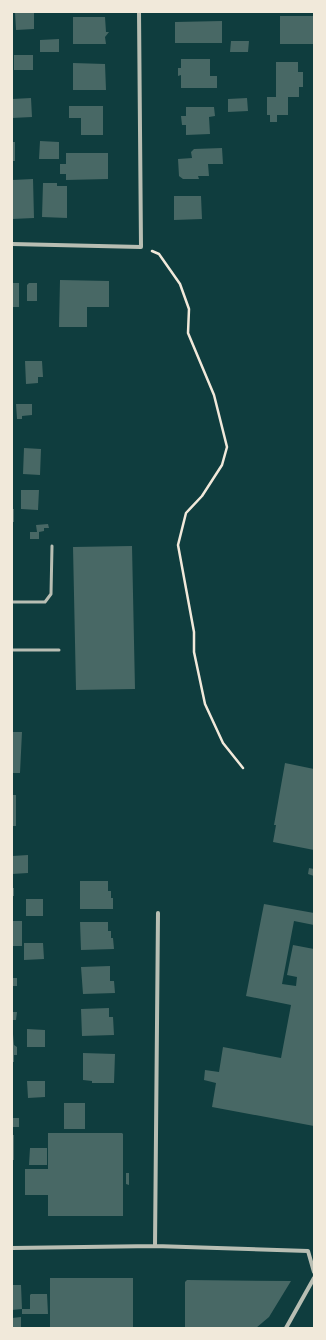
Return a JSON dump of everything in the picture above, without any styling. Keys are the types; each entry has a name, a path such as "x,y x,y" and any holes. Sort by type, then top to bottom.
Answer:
{"street":[{"path":"12,244 141,247 139,12"},
{"path":"155,1246 158,913"},
{"path":"12,1248 155,1246 308,1251 314,1272"},
{"path":"286,1328 314,1278"}],"lane":[{"path":"12,602 45,602 51,594 52,546"},
{"path":"12,650 59,650"}],"path":[{"path":"141,247 159,254 180,284 189,309 188,333 214,395 227,447 222,465 202,496 186,513 178,545 194,632 194,652 205,704 223,744 243,768"}],"building":[{"path":"15,12 34,12 34,29 16,30"},
{"path":"280,16 314,16 313,44 280,44"},
{"path":"73,17 105,17 106,32 109,32 105,37 106,44 73,44"},
{"path":"222,21 222,43 175,43 175,22"},
{"path":"59,39 59,52 40,52 40,40"},
{"path":"231,41 249,41 248,52 230,52"},
{"path":"14,55 33,55 33,70 14,70"},
{"path":"181,59 210,59 210,76 217,76 217,88 181,88 181,75 178,76 178,68 181,68"},
{"path":"276,62 298,62 298,72 303,72 303,87 299,87 299,97 288,97 288,115 277,115 277,122 270,122 270,115 267,115 267,97 276,97"},
{"path":"73,63 105,64 106,90 73,90"},
{"path":"31,98 32,117 12,118 12,99"},
{"path":"247,98 248,111 228,112 228,99"},
{"path":"69,106 103,106 103,135 81,135 81,118 69,118"},
{"path":"186,107 214,107 215,116 209,117 210,134 186,135 186,125 182,125 181,116 186,116"},
{"path":"40,141 59,142 59,159 39,159"},
{"path":"12,142 15,142 15,161 12,161"},
{"path":"222,148 223,164 208,164 209,176 198,176 199,179 183,179 179,176 178,159 192,158 191,152 194,149"},
{"path":"66,153 108,153 108,179 66,180 66,174 60,174 60,164 66,164"},
{"path":"33,179 34,218 12,219 12,180"},
{"path":"43,183 57,183 57,186 67,186 67,218 42,217"},
{"path":"174,196 201,196 202,219 174,220"},
{"path":"60,280 109,281 109,307 87,307 87,327 59,327"},
{"path":"12,283 19,283 19,307 12,307"},
{"path":"29,283 37,283 37,301 27,301 27,285"},
{"path":"25,361 42,361 43,377 38,377 38,383 26,384"},
{"path":"16,404 32,404 32,415 22,416 22,419 17,419"},
{"path":"24,448 41,449 40,475 23,474"},
{"path":"21,490 39,490 38,510 21,509"},
{"path":"12,509 14,509 14,522 12,522"},
{"path":"48,524 49,528 44,528 44,531 39,532 39,539 30,539 30,532 37,532 36,525"},
{"path":"132,546 135,689 76,690 73,547"},
{"path":"12,732 22,732 20,773 12,773"},
{"path":"285,763 314,769 314,850 273,842 276,825 274,825"},
{"path":"12,795 16,795 16,826 12,826"},
{"path":"28,855 28,873 12,874 12,856"},
{"path":"309,868 314,869 314,876 308,874"},
{"path":"80,881 108,881 108,891 111,891 111,898 113,898 113,909 80,909"},
{"path":"12,888 14,888 14,896 12,896"},
{"path":"26,899 43,899 43,916 26,916"},
{"path":"264,904 314,913 314,925 294,921 282,984 296,986 297,977 287,975 293,945 314,949 314,1126 212,1107 216,1083 204,1080 205,1070 219,1072 223,1047 281,1058 291,1005 246,996"},
{"path":"12,921 22,921 22,946 12,946"},
{"path":"80,922 108,922 108,931 111,931 114,949 81,950"},
{"path":"24,943 43,943 44,959 24,960"},
{"path":"110,966 110,981 114,981 115,993 83,994 81,967"},
{"path":"12,978 17,978 17,986 12,986"},
{"path":"109,1008 109,1017 113,1017 114,1035 82,1036 81,1009"},
{"path":"12,1012 17,1012 16,1020 13,1020 13,1025 12,1025"},
{"path":"27,1029 45,1030 45,1047 27,1047"},
{"path":"12,1034 14,1045 17,1047 17,1055 14,1055 14,1062 12,1062"},
{"path":"83,1053 115,1054 114,1083 92,1083 92,1081 83,1080"},
{"path":"27,1081 45,1081 45,1097 28,1098"},
{"path":"64,1103 85,1103 85,1129 64,1129"},
{"path":"12,1118 19,1118 19,1127 12,1127"},
{"path":"48,1133 123,1134 123,1216 48,1216 48,1195 25,1195 25,1169 48,1169"},
{"path":"12,1135 14,1135 14,1160 12,1160"},
{"path":"30,1148 47,1148 47,1165 29,1165"},
{"path":"126,1173 129,1173 129,1185 126,1184"},
{"path":"50,1278 133,1278 133,1328 50,1328"},
{"path":"187,1280 291,1281 269,1317 256,1328 185,1328 185,1282"},
{"path":"12,1285 21,1285 22,1309 12,1310"},
{"path":"31,1294 47,1294 48,1314 22,1314 22,1309 30,1309"},
{"path":"21,1317 21,1328 12,1328 12,1318"}]}
